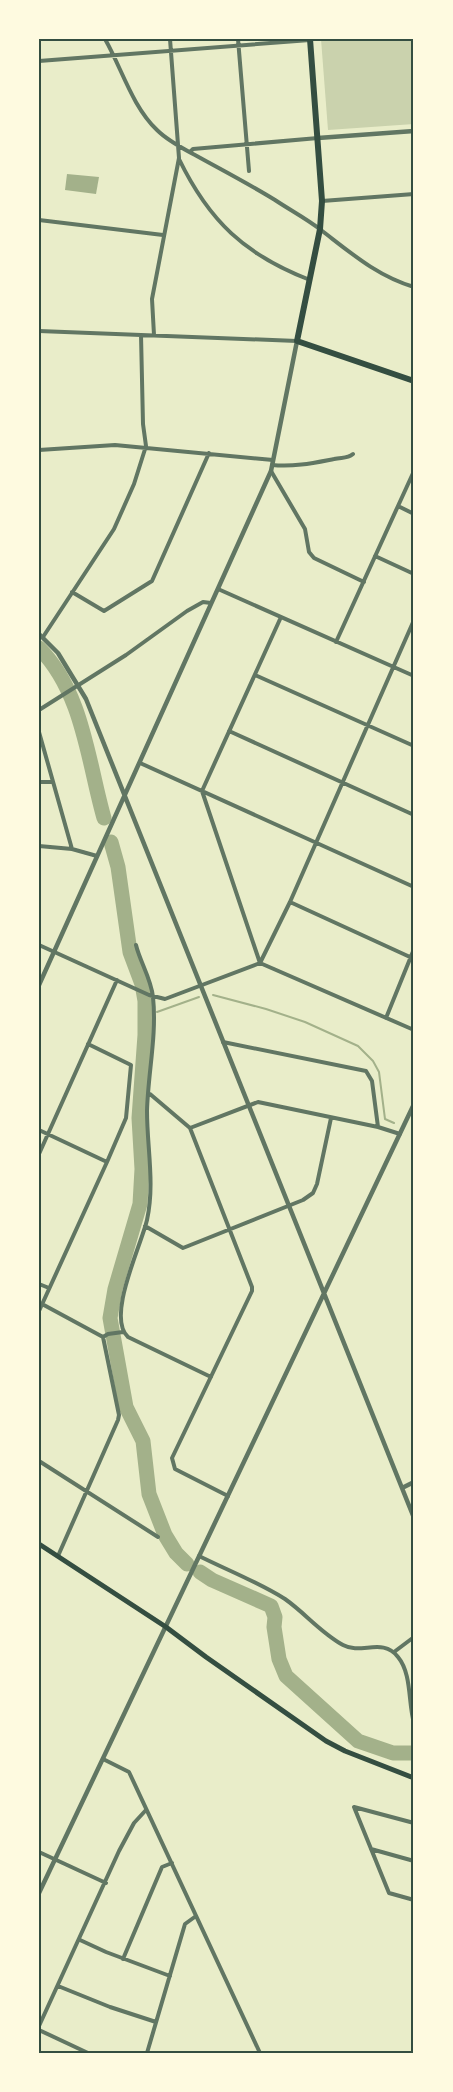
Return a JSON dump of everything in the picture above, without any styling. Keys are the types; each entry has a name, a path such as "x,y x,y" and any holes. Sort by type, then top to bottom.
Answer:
{"highway":[{"path":"310,39 322,201 320,229 297,341 414,381"}],"main road":[{"path":"39,1544 166,1627 326,1741 345,1751 414,1778"}],"street":[{"path":"105,39 138,105 146,119 158,132 177,146 273,199 320,229 344,250 370,267 392,280 414,287"},
{"path":"170,39 179,158 203,202 236,239 276,265 309,280"},
{"path":"39,61 238,42 310,39"},
{"path":"238,42 249,171"},
{"path":"190,152 193,149 246,144 414,131"},
{"path":"154,335 152,298 179,158"},
{"path":"322,201 414,194"},
{"path":"39,220 163,235"},
{"path":"39,331 297,341 271,471 39,985"},
{"path":"141,335 143,424 146,446 134,484 114,529 41,636 58,653 79,685 125,794 414,1518"},
{"path":"39,450 115,445 146,446 272,463 310,465 336,458 348,458 353,454"},
{"path":"72,592 104,610 152,581 209,453"},
{"path":"271,471 305,529 309,552 314,558 364,582"},
{"path":"336,642 414,471"},
{"path":"398,506 414,514"},
{"path":"375,556 414,574"},
{"path":"218,589 414,676"},
{"path":"39,710 126,655 187,611 203,602 211,603"},
{"path":"281,617 202,791 260,963 414,1030"},
{"path":"39,945 138,990 165,999 260,963 290,902 414,620"},
{"path":"255,675 414,746"},
{"path":"229,731 414,815"},
{"path":"39,732 72,849"},
{"path":"140,764 414,887"},
{"path":"39,782 53,782"},
{"path":"39,846 72,849 97,856"},
{"path":"290,902 410,957"},
{"path":"121,1332 122,1305 145,1226 152,1180 147,1110 152,1061 151,995 136,945"},
{"path":"386,1018 414,949"},
{"path":"39,1154 117,980"},
{"path":"224,1042 366,1071 372,1081 378,1127"},
{"path":"39,1311 126,1118 131,1065 88,1044"},
{"path":"149,1093 190,1128 252,1287 172,1458 175,1469 228,1496"},
{"path":"190,1128 258,1102 378,1127 400,1134"},
{"path":"39,1893 414,1104"},
{"path":"145,1226 183,1248 303,1200 313,1193 317,1185 331,1118"},
{"path":"39,1130 107,1162"},
{"path":"39,1284 49,1288"},
{"path":"42,1304 106,1335 121,1332 211,1377"},
{"path":"57,1557 119,1415 106,1335"},
{"path":"39,1461 158,1537"},
{"path":"402,1488 414,1482"},
{"path":"199,1556 286,1600 346,1647 375,1646 394,1652 401,1660 406,1676 414,1723"},
{"path":"394,1652 414,1637"},
{"path":"103,1759 129,1772 260,2053"},
{"path":"414,1823 354,1807 390,1893 414,1900"},
{"path":"88,2053 39,2028 134,1823 146,1810"},
{"path":"371,1849 414,1861"},
{"path":"39,1852 106,1883"},
{"path":"123,1959 162,1867 172,1863"},
{"path":"147,2053 185,1924 196,1916"},
{"path":"80,1940 170,1976"},
{"path":"58,1986 156,2022"}],"shaded area":[{"path":"321,39 414,39 414,124 328,130"},
{"path":"67,174 99,177 96,194 65,190"}],"waterway":[{"path":"39,648 54,666 75,706 104,818"},
{"path":"111,842 118,867 130,952 142,984 145,1001 145,1035 139,1118 142,1169 140,1204 115,1289 110,1318 126,1407 143,1441 149,1494 165,1535 176,1553 187,1564"},
{"path":"213,995 305,1022 358,1046 373,1061 379,1072 385,1119 394,1123"},
{"path":"157,1012 199,997"},
{"path":"200,1572 212,1580 271,1606 275,1617 274,1627 279,1659 286,1676 358,1741 393,1753 414,1753"}]}
